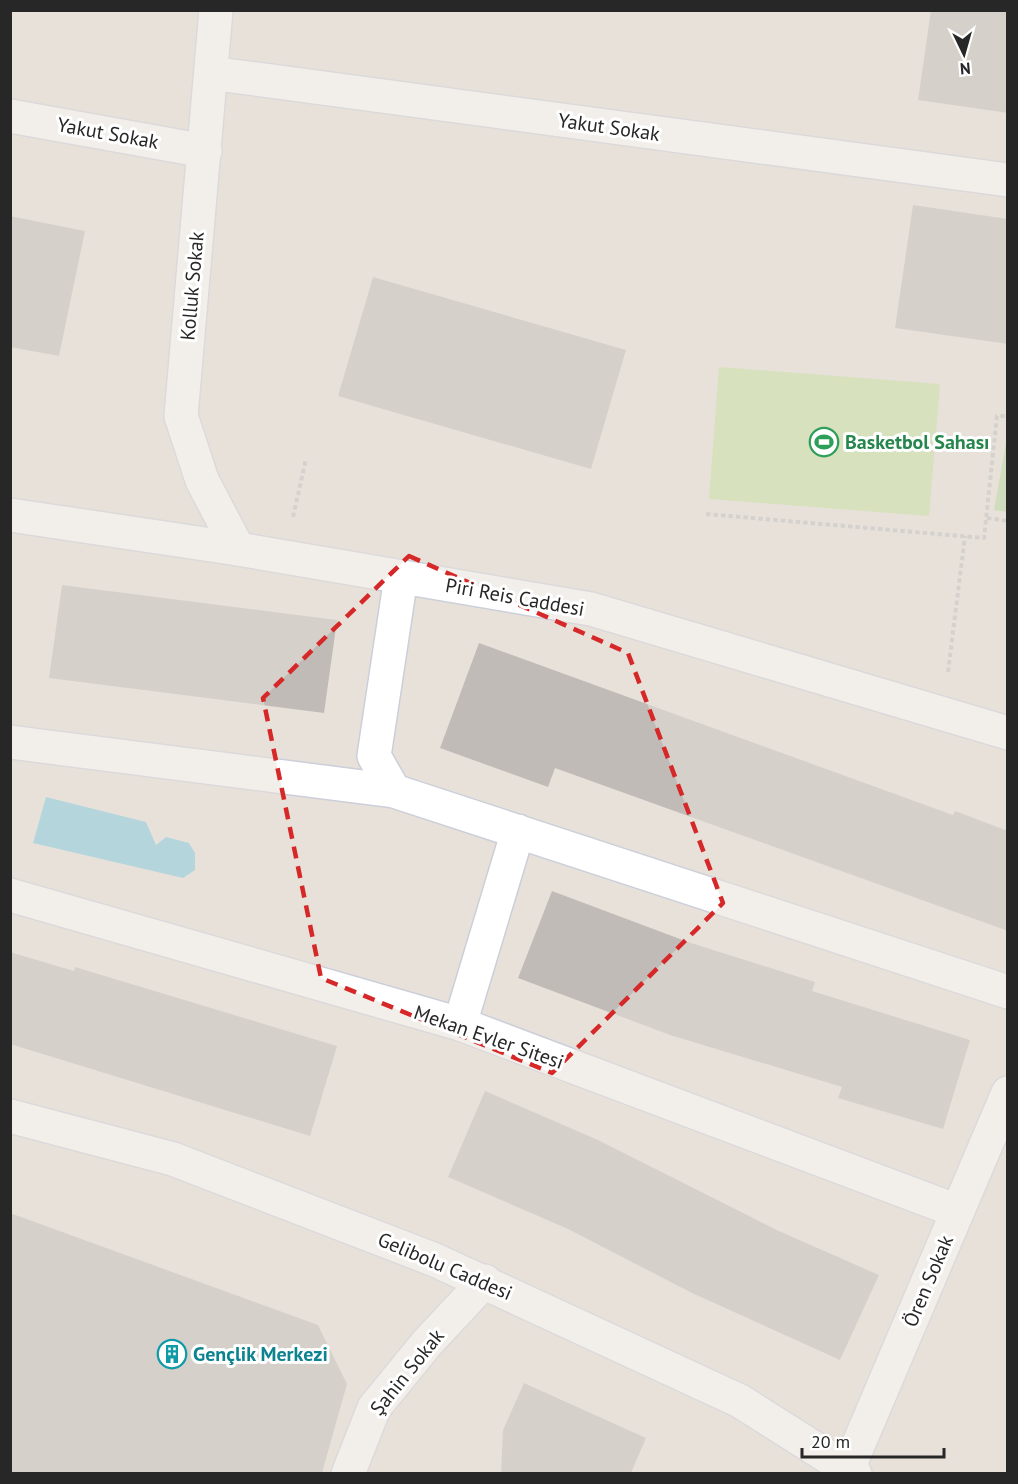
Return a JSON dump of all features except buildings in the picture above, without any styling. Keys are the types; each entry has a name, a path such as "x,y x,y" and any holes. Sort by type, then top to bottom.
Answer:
{"street":[{"name":"Kolluk Sokak","path":"216,10 181,416 202,480 238,549"},
{"name":"Yakut Sokak","path":"211,73 1008,180"},
{"name":"Yakut Sokak","path":"10,116 205,151"},
{"name":"Piri Reis Caddesi","path":"10,515 238,549 591,609 1008,733"},
{"path":"394,791 374,756 401,577"},
{"path":"10,742 394,791 1008,992"},
{"path":"460,1024 518,831"},
{"name":"Mekan Evler Sitesi","path":"10,895 460,1024 957,1211"},
{"name":"Ören Sokak","path":"849,1472 1008,1093"},
{"name":"Gelibolu Caddesi","path":"10,1116 173,1160 485,1281 740,1401 849,1472"},
{"name":"Şahin Sokak","path":"348,1473 374,1408 427,1343 485,1281"}],"path":[{"path":"706,514 984,538 997,416 1008,416"},
{"path":"284,557 306,459"},
{"path":"987,518 1008,522"},
{"path":"948,676 965,536"}],"highlighted area":[{"path":"409,556 628,653 723,903 552,1073 321,978 263,698"}],"green space":[{"name":"Basketbol Sahası","path":"719,367 940,384 929,516 709,499"},
{"path":"1007,437 1007,512 994,510"}],"water":[{"path":"46,797 146,822 156,845 166,837 189,843 195,853 195,870 183,878 33,843"}],"place":[{"name":"Basketbol Sahası","path":"824,442"},
{"name":"Gençlik Merkezi","path":"172,1354"}]}
